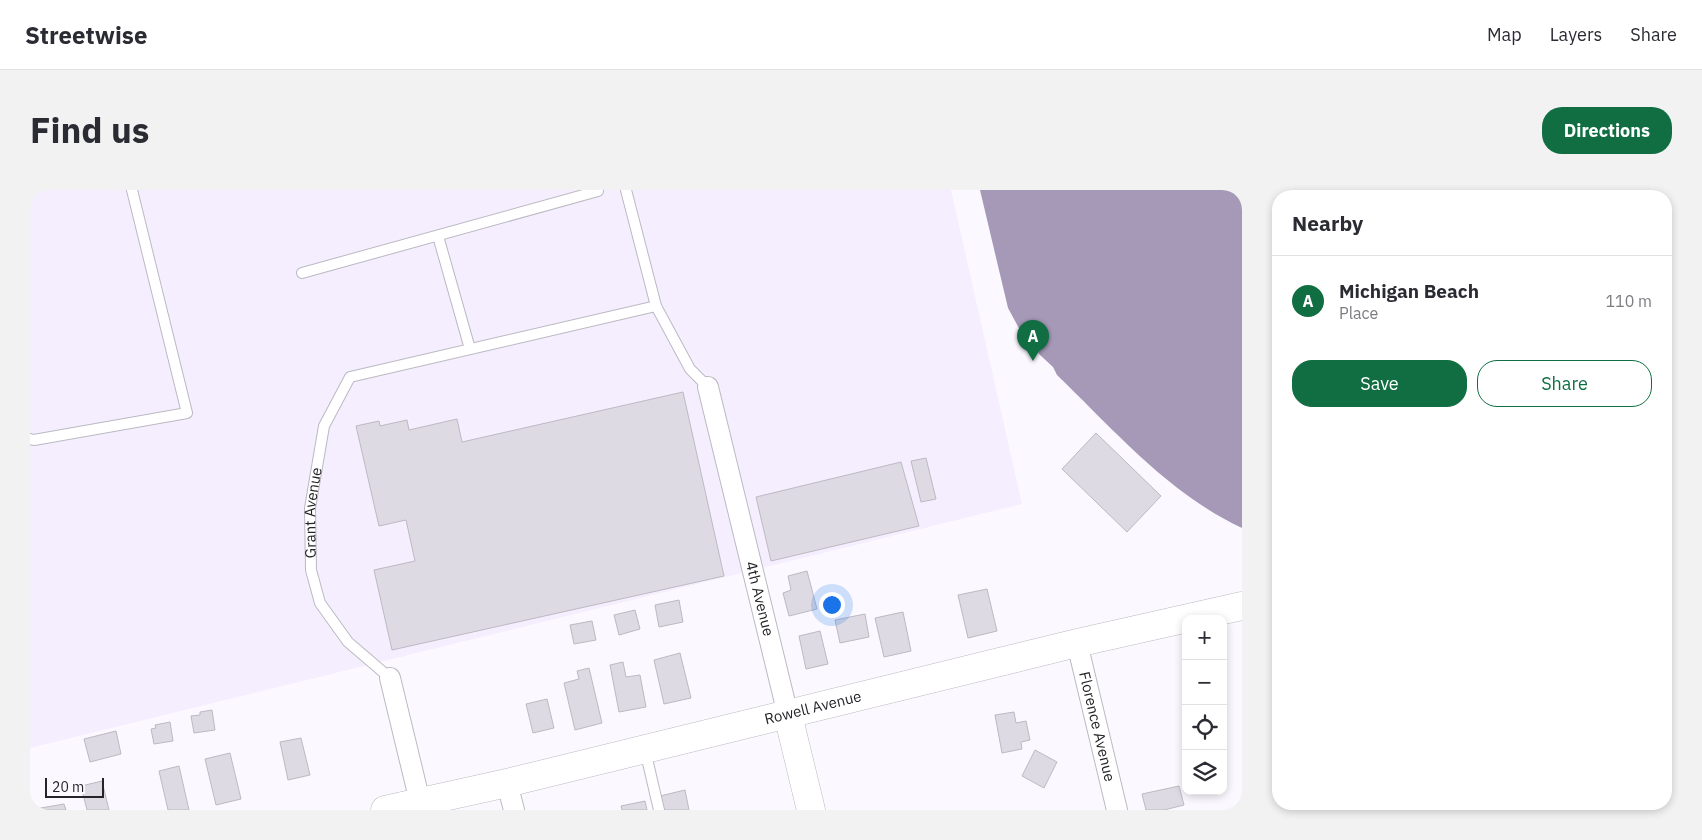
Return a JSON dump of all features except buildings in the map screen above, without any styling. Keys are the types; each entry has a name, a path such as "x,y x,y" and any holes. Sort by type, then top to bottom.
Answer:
{"street":[{"name":"4th Avenue","path":"708,388 811,810"},
{"name":"Rowell Avenue","path":"385,810 645,750 1077,643 1242,606"},
{"name":"Florence Avenue","path":"1077,643 1117,810"},
{"name":"Grant Avenue","path":"390,678 420,802"},
{"path":"507,783 514,810"}],"lane":[{"path":"30,439 34,440 187,413 132,190"},
{"path":"626,190 656,306 690,369 708,388"},
{"path":"302,273 598,191"},
{"path":"438,236 470,349 656,306"},
{"name":"Grant Avenue","path":"390,678 348,642 320,602 311,570 310,508 324,426 350,377 470,349"},
{"path":"645,750 659,810"}],"shaded area":[{"path":"30,190 951,190 1022,504 30,748"},
{"path":"980,190 1242,190 1242,528 1215,514 1166,479 1121,439 1057,375 1053,367 1039,354 1034,343 1022,334 1008,308"}],"place":[{"name":"Michigan Beach","path":"1033,361"}]}
